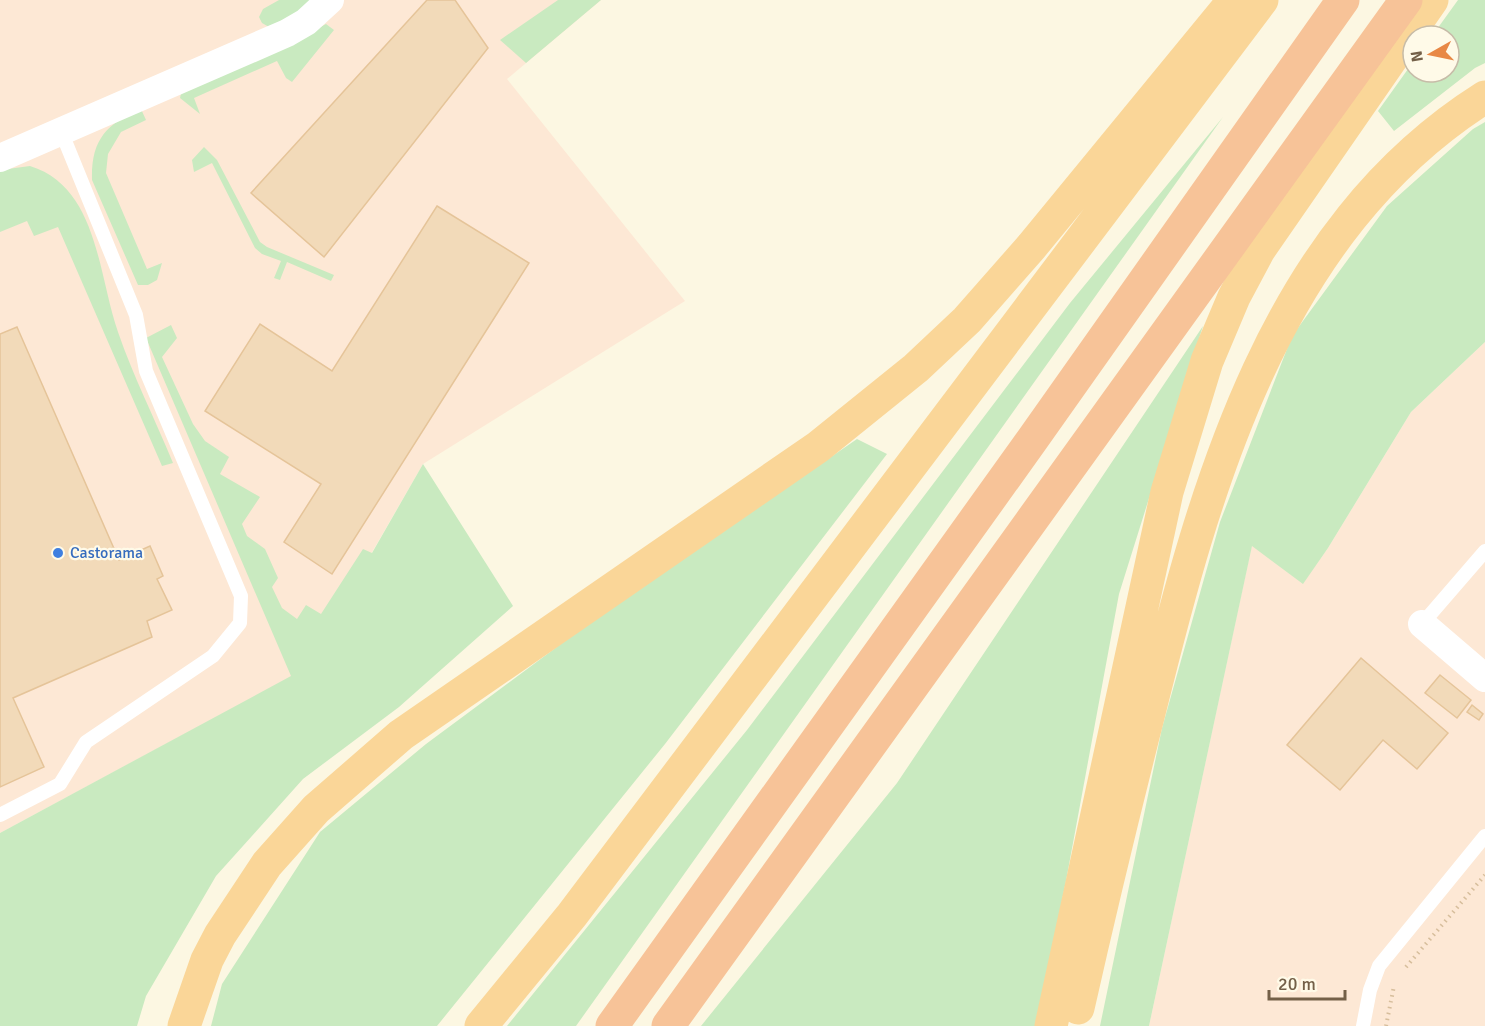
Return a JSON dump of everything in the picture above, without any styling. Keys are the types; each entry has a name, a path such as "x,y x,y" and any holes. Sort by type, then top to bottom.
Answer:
{"highway":[{"path":"170,1026 183,998 242,899 267,864 316,809 368,762 504,663 818,447 885,395 943,344 1032,246 1234,0"},
{"path":"482,1026 648,816 1262,0"},
{"path":"612,1026 1026,450 1343,0"},
{"path":"668,1026 1406,0"},
{"path":"1052,1026 1167,492 1207,361 1231,304 1259,250 1432,0"},
{"path":"1074,1026 1177,598 1205,502 1246,394 1272,342 1312,273 1365,201 1418,147 1485,97"},
{"path":"183,1026 207,960"}],"street":[{"path":"0,158 287,33 306,22 330,0"},
{"path":"1422,624 1485,678"}],"lane":[{"path":"0,814 60,784 86,742 213,656 240,623 241,596 147,371 136,315 61,132"},
{"path":"1422,624 1485,551"},
{"path":"1363,1026 1370,990 1378,966 1485,836"}],"path":[{"path":"1401,973 1485,875"},
{"path":"1386,1026 1395,980"}],"shaded area":[{"path":"0,0 601,0 507,79 685,301 423,464 304,670 0,833"},
{"path":"1485,342 1485,1026 1149,1026 1252,545 1303,583 1328,548 1411,412"}],"green space":[{"path":"279,0 313,0 308,7 269,27 262,23 259,17 263,9"},
{"path":"558,0 601,0 526,63 500,40"},
{"path":"1458,0 1485,0 1485,63 1461,79 1461,24 1441,24"},
{"path":"326,24 334,30 292,82 286,78 277,61 194,98 200,114 180,98 182,89 290,43"},
{"path":"1401,79 1401,84 1454,84 1394,131 1378,111"},
{"path":"141,109 146,120 121,132 108,154 106,173 147,269 162,263 157,280 148,285 138,285 92,180 94,154 103,135 118,121"},
{"path":"1223,117 576,1026 507,1026 747,730 1070,303"},
{"path":"1485,122 1485,342 1411,412 1328,548 1303,584 1252,546 1149,1026 1100,1026 1162,728 1220,522 1292,336 1387,206 1473,129"},
{"path":"204,147 217,160 260,242 334,275 331,281 287,262 280,280 274,278 281,261 262,254 255,248 212,163 194,172 192,160"},
{"path":"30,166 52,177 70,193 82,213 92,236 118,332 173,463 162,466 58,227 34,236 27,221 0,232 0,170"},
{"path":"171,325 177,338 162,357 193,424 205,441 229,457 220,474 260,497 242,524 247,536 265,549 278,578 272,587 282,608 297,619 306,605 321,614 363,549 372,553 423,464 513,606 399,707 303,779 216,876 146,996 137,1026 0,1026 0,833 291,676 146,338"},
{"path":"1203,326 1119,594 1066,881 1036,1026 701,1026 897,783"},
{"path":"857,439 887,454 665,744 437,1026 211,1026 222,984 320,832 426,744 581,629"}],"building":[{"path":"427,0 455,0 488,48 324,257 251,193"},
{"path":"437,206 529,263 332,574 284,542 321,484 205,411 260,324 332,371"},
{"name":"Castorama","path":"17,327 119,560 150,546 163,576 157,579 172,610 147,621 152,637 13,698 44,767 0,787 0,334"},
{"path":"1361,658 1448,733 1417,769 1383,740 1340,790 1287,745"},
{"path":"1440,675 1471,700 1457,718 1425,693"},
{"path":"1472,705 1483,714 1479,720 1467,712"}],"place":[{"name":"Castorama","path":"58,553"}]}
